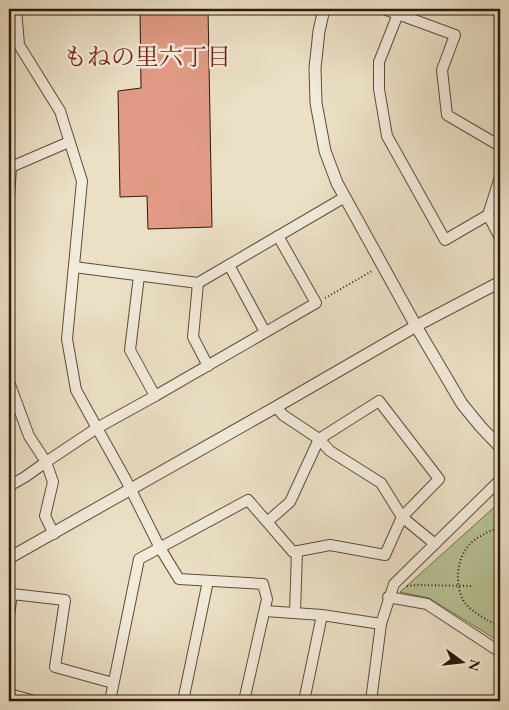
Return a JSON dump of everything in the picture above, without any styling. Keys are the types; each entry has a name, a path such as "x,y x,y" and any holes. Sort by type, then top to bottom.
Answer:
{"street":[{"path":"16,9 19,46 60,111 82,181 67,339 76,390 126,480 160,548 179,579 263,584 267,598 244,701"},
{"path":"324,9 314,68 316,103 325,150 337,184 462,404 500,447"},
{"path":"384,9 455,35 442,70 447,114 500,146"},
{"path":"398,14 379,62 379,89 386,136 445,240 488,216 500,178"},
{"path":"9,198 12,167 69,142"},
{"path":"74,267 198,283 345,197"},
{"path":"488,216 500,238"},
{"path":"9,486 97,428 316,303 278,236"},
{"path":"229,265 265,332"},
{"path":"139,276 130,350 155,396"},
{"path":"9,558 416,326 500,282"},
{"path":"198,283 193,337 208,366"},
{"path":"9,382 29,436 46,462 53,482 45,516 54,534"},
{"path":"110,701 139,559 248,500 267,522 293,552 330,546 385,555 402,517 439,479 379,402 319,439 290,502 267,522"},
{"path":"276,407 282,416 319,439 330,451 382,483 402,517 435,544"},
{"path":"371,701 381,624 388,597 394,584 500,480"},
{"path":"295,614 297,551"},
{"path":"183,701 208,581"},
{"path":"9,614 12,594 65,600 55,667 113,683"},
{"path":"388,597 428,604 500,652"},
{"path":"264,611 322,615 381,624"},
{"path":"304,701 322,615"},
{"path":"9,694 35,701"}],"path":[{"path":"316,303 382,265"},
{"path":"500,527 488,532 470,545 462,557 458,576 460,592 466,604 487,621 500,627"},
{"path":"402,586 418,584 472,586"}],"green space":[{"path":"500,502 500,642 429,598 400,592"}],"building":[{"path":"140,9 208,9 212,227 148,229 147,196 120,197 118,91 141,88"}],"district":[{"name":"もねの里六丁目","path":"147,57"}]}
